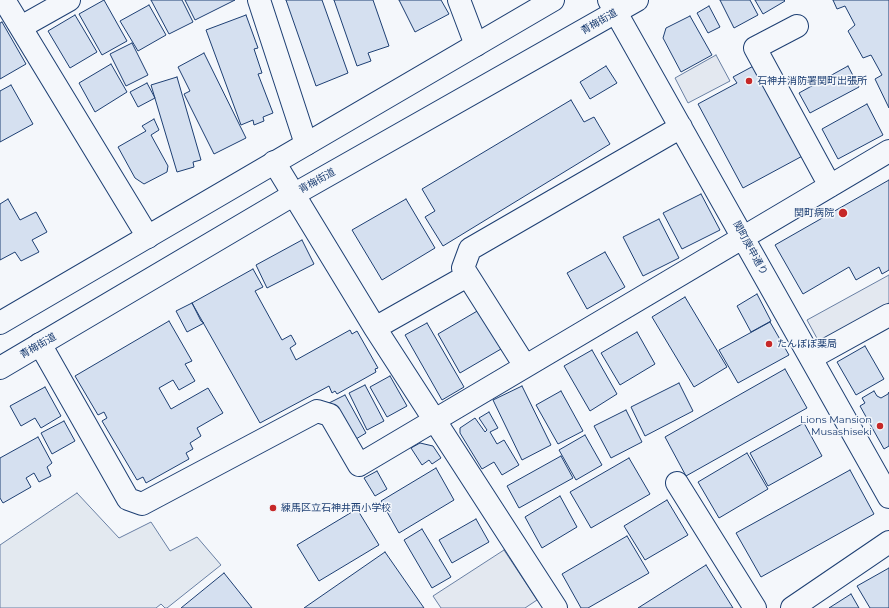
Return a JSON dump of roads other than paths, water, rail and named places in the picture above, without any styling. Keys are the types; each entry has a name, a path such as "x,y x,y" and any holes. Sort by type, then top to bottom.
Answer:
{"street":[{"path":"4,0 148,237"},
{"path":"21,27 69,0"},
{"path":"259,0 306,144"},
{"path":"459,0 476,45"},
{"path":"0,323 553,0"},
{"name":"青梅街道","path":"0,368 613,6 637,0"},
{"name":"関町庚申通り","path":"613,6 744,236 889,497"},
{"path":"797,26 755,48 830,186"},
{"path":"525,366 463,268 470,249 681,127"},
{"path":"40,344 128,499 142,504 317,411 330,415 359,464 435,421 525,366 889,151"},
{"path":"274,162 375,328 556,608"},
{"path":"375,328 467,276"},
{"path":"811,358 889,315"},
{"path":"677,483 755,608"},
{"path":"792,608 889,542"}],"place":[{"name":"石神井消防署関町出張所","path":"749,81"},
{"name":"関町病院","path":"843,213"},
{"name":"たんぽぽ薬局","path":"769,344"},
{"name":"Lions Mansion Musashiseki","path":"880,426"},
{"name":"練馬区立石神井西小学校","path":"273,508"}]}
